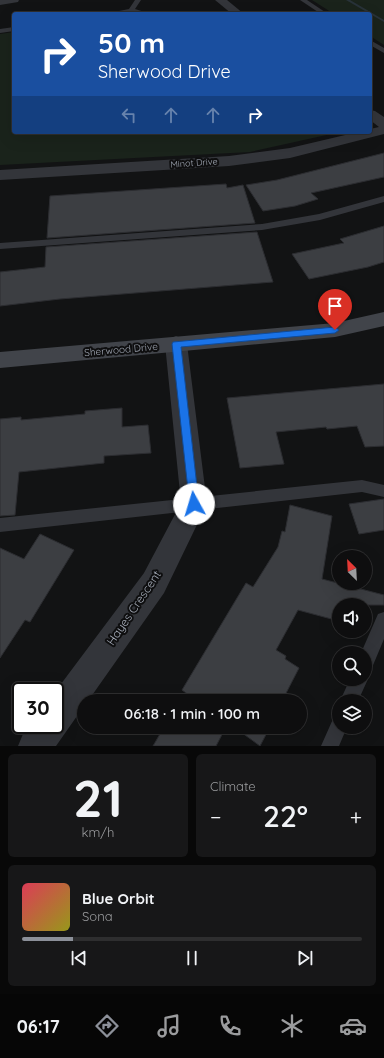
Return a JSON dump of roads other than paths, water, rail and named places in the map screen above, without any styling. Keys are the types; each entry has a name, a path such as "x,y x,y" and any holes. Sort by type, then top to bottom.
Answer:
{"street":[{"path":"0,2 14,0"},
{"path":"220,0 236,12"},
{"path":"372,115 384,124"},
{"name":"Minot Drive","path":"372,133 384,130"},
{"name":"Minot Drive","path":"0,175 229,161 290,153 368,134"},
{"name":"Sherwood Drive","path":"0,360 335,330 384,319"},
{"path":"176,344 194,504"},
{"name":"Hayes Crescent","path":"64,707 154,584 194,504"},
{"path":"35,746 44,734"}],"lane":[{"path":"131,10 138,0"},
{"path":"303,0 322,12"},
{"path":"119,12 131,10 140,12"},
{"path":"0,31 12,29"},
{"path":"372,43 384,51"},
{"path":"0,246 262,227 320,217 384,199"},
{"path":"0,525 362,486 384,491"},
{"path":"372,648 384,620"},
{"path":"330,746 335,734"}],"waterway":[{"path":"348,0 369,12"},
{"path":"372,14 384,21"}]}
